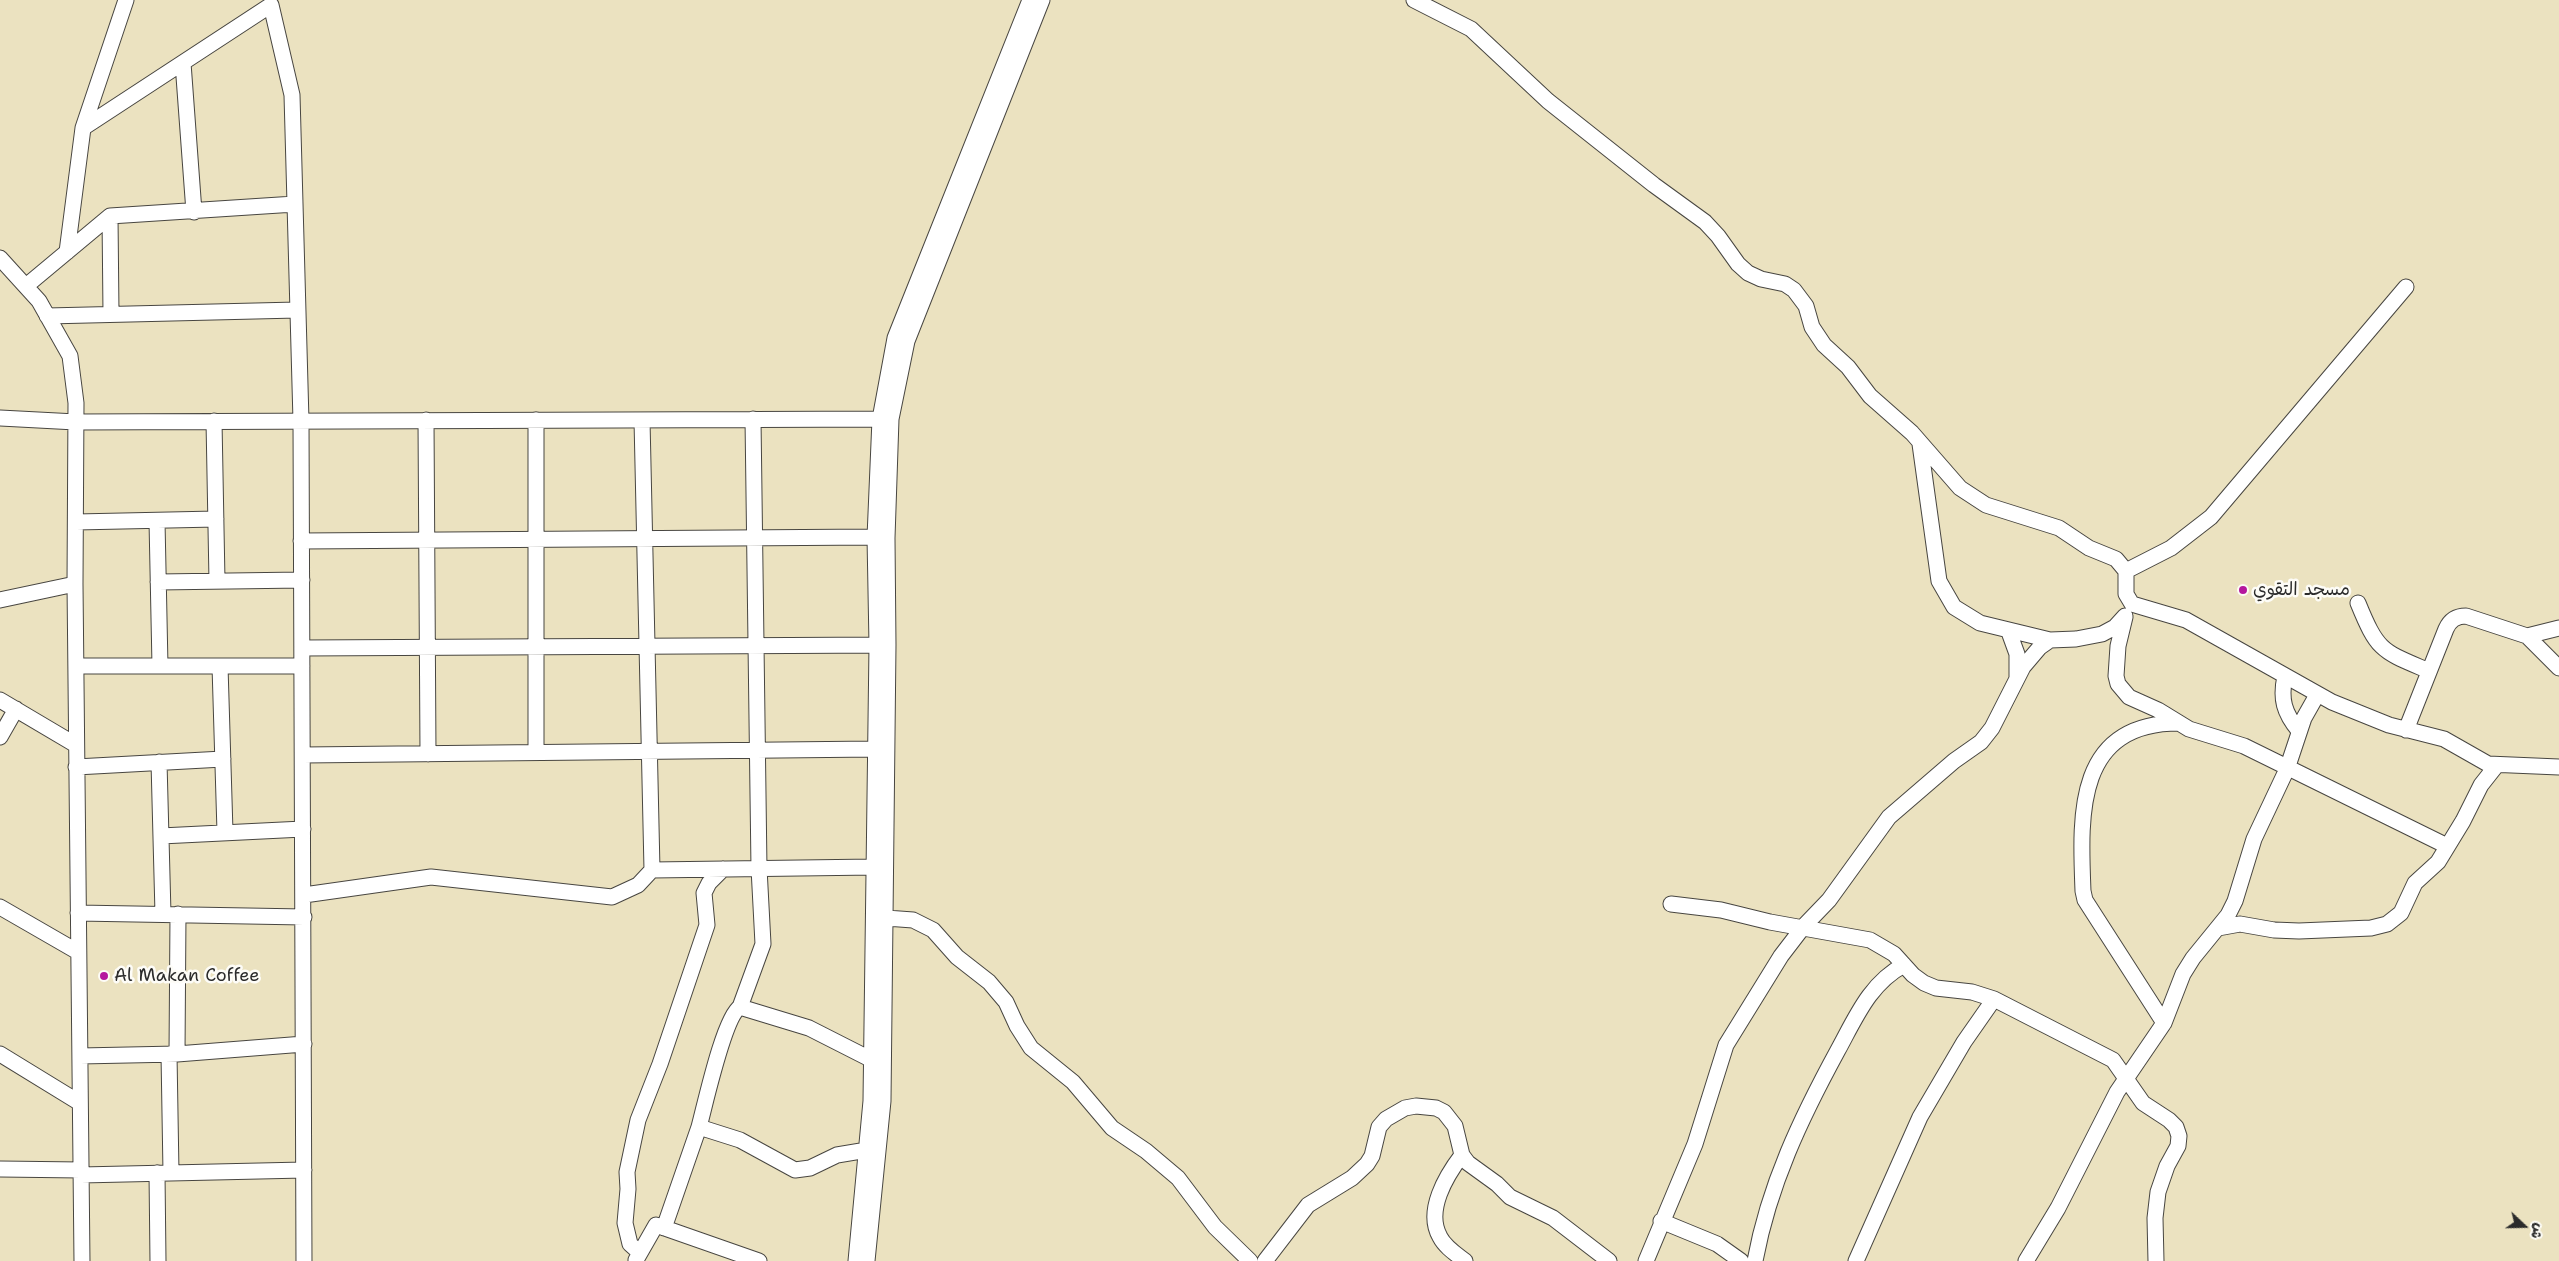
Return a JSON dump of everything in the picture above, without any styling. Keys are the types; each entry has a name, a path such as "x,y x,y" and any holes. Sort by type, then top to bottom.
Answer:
{"street":[{"path":"67,252 83,128 126,0"},
{"path":"867,1261 883,1102 886,918 882,645 875,538 885,419 895,338 1030,0"},
{"path":"856,1261 867,1150 872,1060 875,749 882,645 886,538 885,419 907,341 1042,0"},
{"path":"1414,0 1460,22 1481,38 1548,101 1654,185 1705,222 1718,236 1738,264 1748,273 1761,279 1785,284 1794,290 1806,306 1812,327 1824,346 1848,367 1870,396 1920,444 1948,477 1972,497 2001,510 2059,528 2089,548 2116,559 2126,571 2128,610 2117,661 2118,684 2129,697 2158,710 2200,733 2233,742 2447,846"},
{"path":"83,128 271,5 292,94 298,310 302,541 304,1261"},
{"path":"183,63 194,212"},
{"path":"26,286 110,216 295,204"},
{"path":"110,216 111,314"},
{"path":"0,258 39,301 70,356 76,403 76,767 82,1261"},
{"path":"2126,571 2171,548 2211,517 2406,287"},
{"path":"48,316 298,310"},
{"path":"0,418 76,422 885,419"},
{"path":"664,1228 699,1127 720,1048 734,1010 740,1007 763,944 759,868 753,419"},
{"path":"426,420 428,754"},
{"path":"536,420 536,752"},
{"path":"304,895 431,877 612,897 638,885 652,870 642,420"},
{"path":"214,421 217,581"},
{"path":"1920,444 1936,566 1942,588 1954,607 1966,617 2009,632 2050,640 2076,639 2102,634 2115,627 2128,610"},
{"path":"157,520 160,666"},
{"path":"76,522 216,520"},
{"path":"302,541 875,538"},
{"path":"158,582 302,580"},
{"path":"0,600 75,584"},
{"path":"2358,603 2370,635 2382,648 2429,671"},
{"path":"2128,610 2186,620 2317,695 2370,718 2449,741 2480,761 2496,766 2549,765 2559,767"},
{"path":"2406,730 2449,624 2459,616 2466,616 2527,636 2559,668"},
{"path":"2527,636 2559,628"},
{"path":"2009,632 2017,654 2017,678"},
{"path":"1646,1261 1661,1221 1695,1144 1720,1060 1733,1030 1780,956 1804,926 1829,900 1889,818 1954,761 1981,742 1992,728 2030,656 2050,640"},
{"path":"302,648 882,645"},
{"path":"76,666 302,666"},
{"path":"220,666 225,832"},
{"path":"2285,676 2282,691 2283,706 2289,720 2299,731"},
{"path":"2026,1261 2058,1208 2109,1107 2126,1078 2164,1023 2188,966 2218,928 2235,902 2254,839 2287,769 2299,731 2317,695"},
{"path":"0,700 76,745"},
{"path":"0,737 16,710"},
{"path":"2164,1023 2086,900 2083,891 2082,823 2086,789 2092,772 2101,757 2114,744 2140,729 2159,724 2179,723"},
{"path":"303,755 875,749"},
{"path":"76,767 223,759"},
{"path":"159,762 163,914"},
{"path":"2218,928 2240,924 2274,930 2299,931 2380,927 2395,919 2401,913 2416,883 2438,862 2463,821 2481,785 2496,766"},
{"path":"161,836 303,829"},
{"path":"652,870 874,867"},
{"path":"723,869 708,883 704,893 707,925 660,1064 638,1120 627,1172 628,1189 624,1223 630,1244 638,1257 656,1225 759,1261"},
{"path":"1671,904 1721,910 1770,922 1804,926 1842,936 1870,940 1883,946 1924,983 1936,988 1972,992 1994,998 2104,1054 2121,1068 2144,1103 2176,1127 2179,1136 2178,1146 2166,1166 2158,1192 2155,1212 2156,1261"},
{"path":"0,907 78,952"},
{"path":"78,913 304,916"},
{"path":"158,1261 173,1054 178,914"},
{"path":"886,918 913,920 929,927 942,937 957,957 998,992 1023,1038 1032,1048 1073,1082 1112,1128 1178,1178 1215,1227 1244,1260"},
{"path":"1755,1261 1773,1191 1804,1112 1873,989 1887,975 1904,965"},
{"path":"1856,1261 1920,1117 1964,1042 1994,998"},
{"path":"740,1007 814,1030 872,1060"},
{"path":"80,1056 173,1054 304,1044"},
{"path":"0,1054 80,1103"},
{"path":"1265,1261 1308,1205 1352,1178 1367,1164 1372,1156 1379,1127 1395,1112 1416,1106 1436,1108 1444,1112 1455,1126 1462,1155 1468,1164 1497,1184 1510,1197 1553,1218 1609,1261"},
{"path":"699,1127 740,1140 794,1170 810,1168 837,1155 867,1150"},
{"path":"1462,1155 1444,1186 1434,1218 1440,1238 1465,1261"},
{"path":"0,1169 164,1173 304,1170"},
{"path":"1661,1221 1717,1244 1741,1261"}],"place":[{"name":"مسجد التقوي","path":"2243,590"},
{"name":"Al Makan Coffee","path":"104,976"}]}
